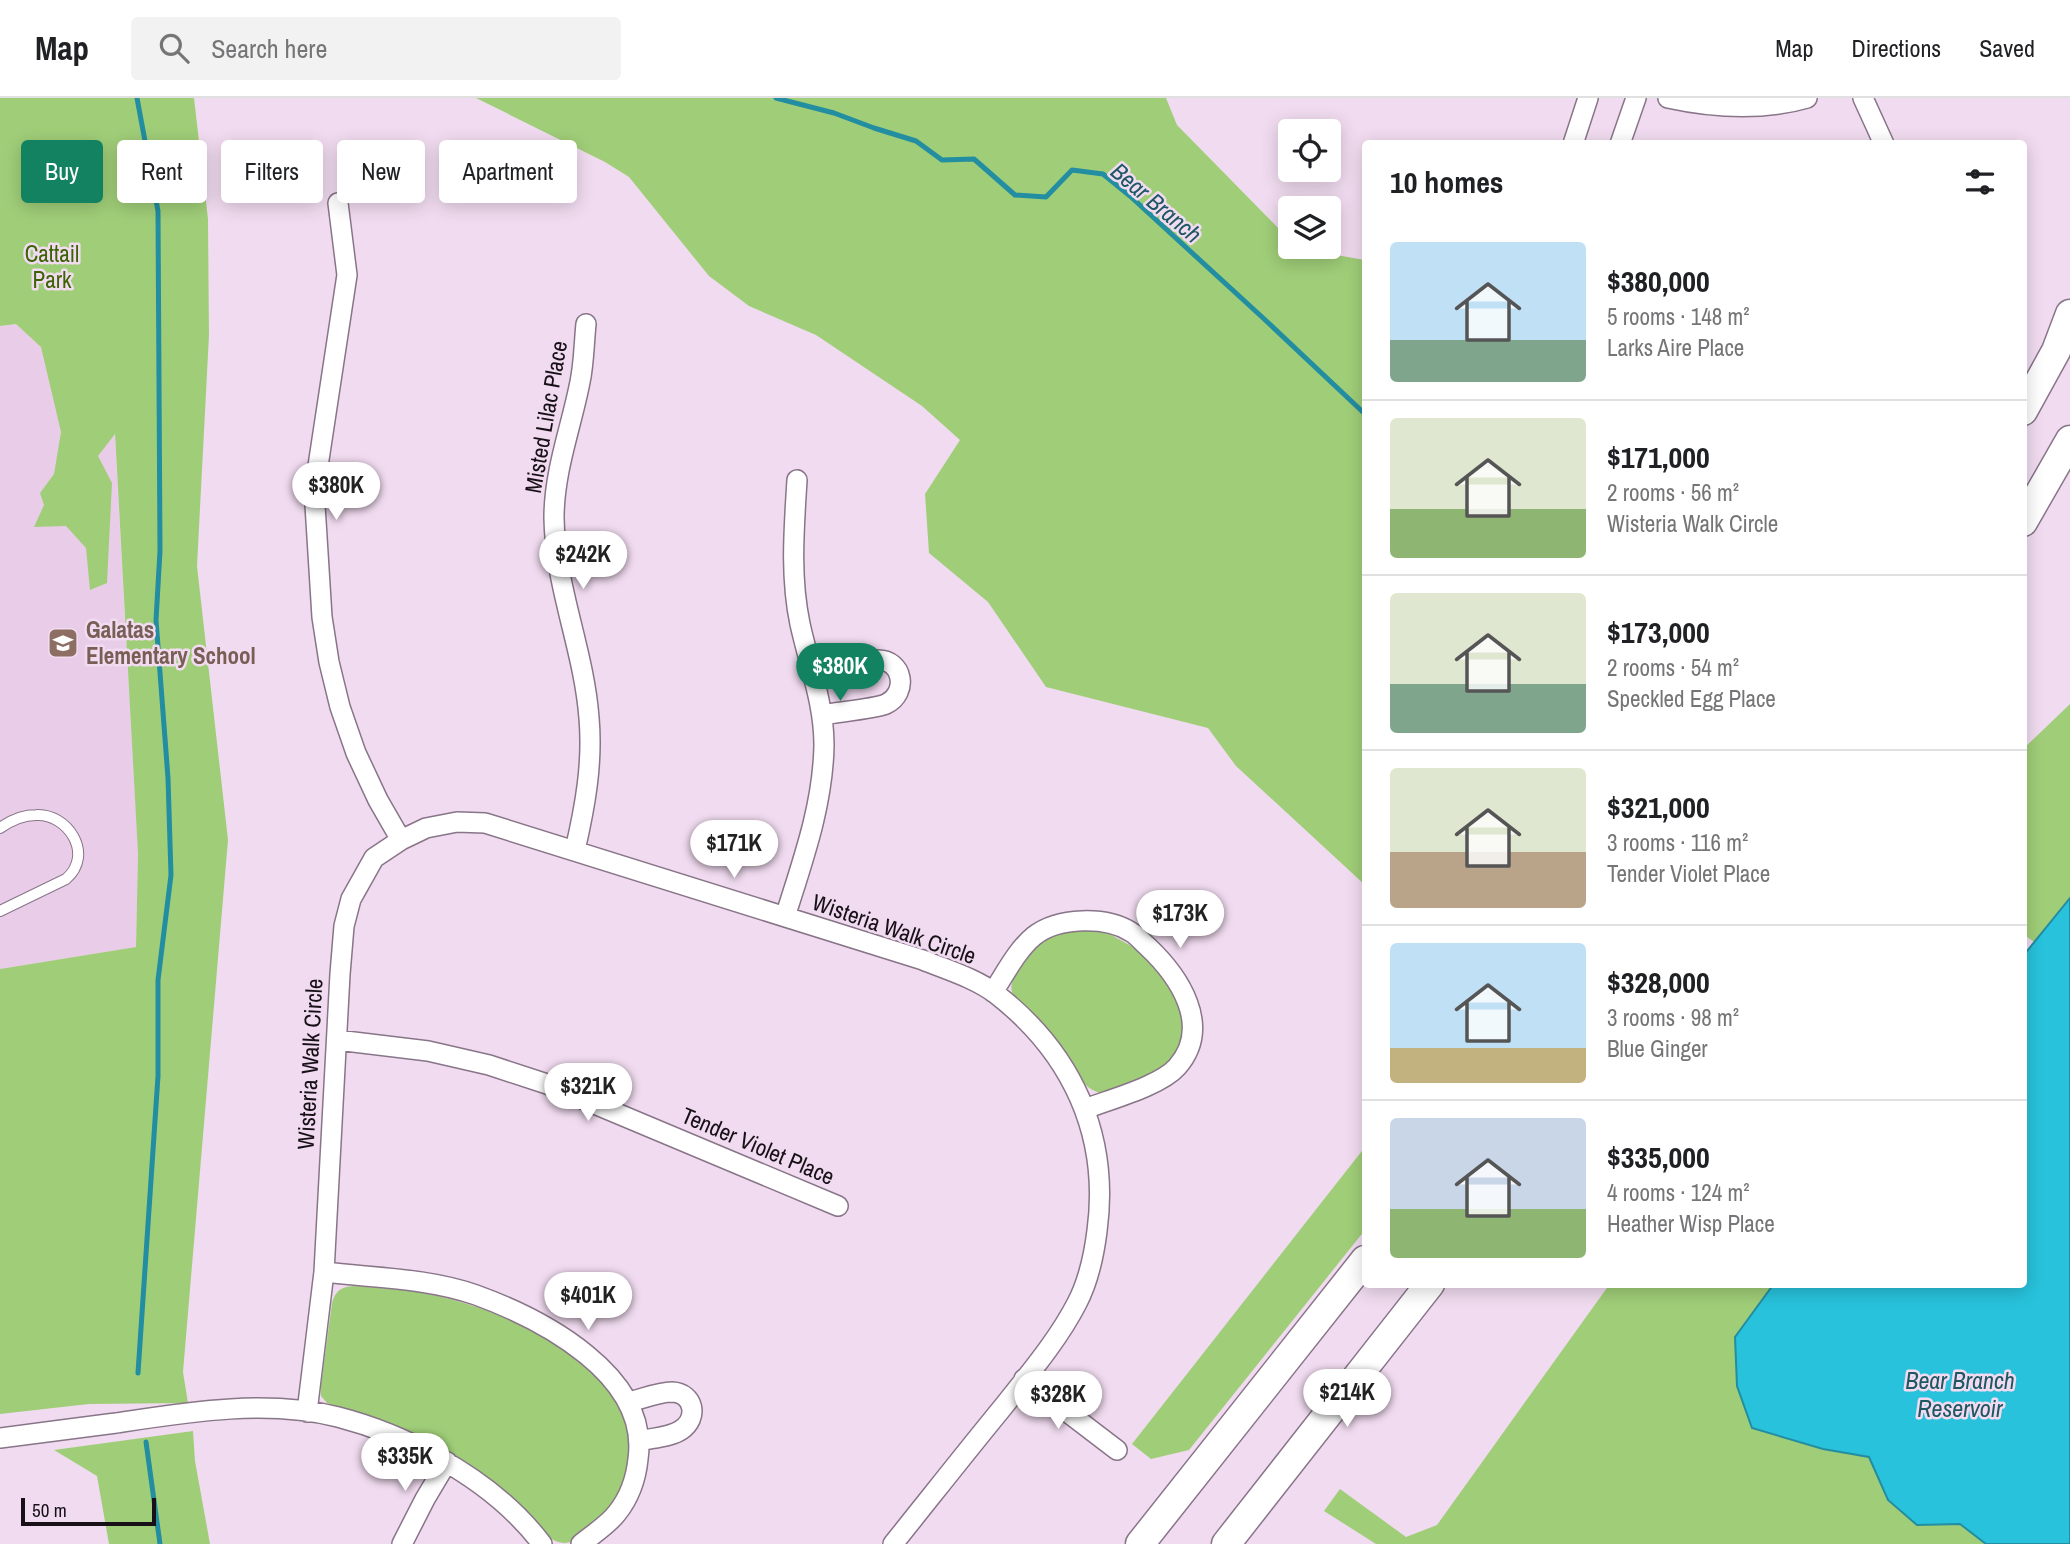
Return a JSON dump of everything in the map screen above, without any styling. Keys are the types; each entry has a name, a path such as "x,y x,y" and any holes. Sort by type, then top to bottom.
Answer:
{"main road":[{"path":"2027,404 2056,351 2070,314"},
{"path":"2027,515 2070,440"},
{"path":"1140,1544 1362,1264"},
{"path":"1226,1544 1427,1288"}],"street":[{"path":"1574,140 1588,98"},
{"path":"1621,140 1636,98"},
{"path":"1668,98 1714,106 1742,107 1807,98"},
{"path":"1863,98 1882,140"},
{"path":"338,203 347,275 318,466 315,505 322,617 340,706 356,753 377,800 401,840"},
{"name":"Misted Lilac Place","path":"575,850 590,763 589,718 582,671 563,591 554,518 557,477 580,380 586,324"},
{"path":"785,917 814,825 822,783 824,743 822,715 800,625 794,584 797,480"},
{"path":"813,672 878,659 890,663 899,672 902,684 897,695 886,704 822,715"},
{"name":"Wisteria Walk Circle","path":"307,1412 324,1272 342,950 344,926 351,899 374,859 401,840 426,828 457,822 485,823 923,960 958,974 993,992 1020,1015 1047,1044 1070,1077 1085,1109 1094,1140 1099,1177 1100,1210 1095,1244 1079,1300 1024,1380 893,1544"},
{"path":"993,992 1019,952 1034,936 1054,926 1074,921 1092,920 1131,932 1164,962 1184,992 1192,1014 1192,1032 1180,1064 1167,1077 1085,1109"},
{"name":"Tender Violet Place","path":"337,1040 428,1051 518,1073 838,1206"},
{"path":"324,1272 430,1283 474,1294 557,1334 616,1382 629,1402 636,1422 639,1441 637,1473 617,1514 581,1544"},
{"path":"1024,1380 1117,1450"},
{"path":"629,1402 671,1392 683,1395 691,1403 693,1412 689,1423 680,1432 639,1441"},
{"path":"0,1438 183,1413 259,1408 337,1417 410,1442 447,1462 506,1505 542,1544"},
{"path":"402,1544 447,1462"}],"lane":[{"path":"0,828 21,817 37,814 50,817 74,837 80,852 73,872 65,879 0,911"}],"shaded area":[{"name":"Galatas Elementary School","path":"108,314 138,854 136,947 0,969 0,326"}],"green space":[{"name":"Cattail Park","path":"0,98 194,98 199,140 117,140 117,203 206,203 208,219 209,335 197,566 228,840 183,1372 188,1403 89,1404 0,1414 0,969 136,947 138,854 115,434 98,456 112,483 107,583 90,590 86,548 66,526 34,527 44,505 40,493 54,474 61,432 41,347 16,324 0,326"},
{"path":"476,98 1166,98 1177,125 1278,228 1278,259 1341,259 1341,256 1362,259 1362,882 1236,766 1208,728 1046,687 988,602 929,553 925,494 960,440 922,406 816,335 749,306 709,276 629,177 577,148 577,140 561,140"},
{"path":"2070,704 2070,898 2034,942 2027,937 2027,745"},
{"path":"1071,930 1104,931 1135,948 1160,975 1178,1001 1184,1027 1177,1051 1161,1072 1104,1094 1095,1091 1083,1082 1068,1055 1050,1032 1014,996 1011,988 1013,980 1039,945"},
{"path":"1362,1151 1362,1234 1189,1450 1151,1459 1132,1444"},
{"path":"354,1286 439,1296 504,1317 545,1338 601,1381 621,1409 628,1433 630,1457 618,1495 601,1518 579,1538 565,1543 557,1542 546,1535 500,1489 452,1454 403,1430 327,1403 321,1396 321,1385 332,1303 340,1290"},
{"path":"1607,1288 1770,1288 1735,1337 1823,1449 1870,1457 1888,1500 1917,1525 1960,1524 1986,1544 1376,1544 1324,1511 1340,1489 1406,1537 1437,1525"},
{"path":"193,1431 195,1461 210,1544 109,1544 97,1476 54,1450"}],"water":[{"name":"Bear Branch Reservoir","path":"2070,898 2070,1544 1986,1544 1960,1524 1917,1525 1888,1500 1869,1457 1823,1449 1752,1428 1737,1386 1735,1337 1771,1288 2027,1288 2027,951"}],"waterway":[{"path":"137,98 158,211 160,551 156,620 168,778 171,875 158,980 158,1076 138,1373"},
{"name":"Bear Branch","path":"776,98 834,113 916,141 942,160 974,159 1015,195 1046,197 1072,170 1103,174 1362,411"},
{"path":"146,1442 160,1544"}],"place":[{"name":"Galatas Elementary School","path":"63,643"}]}
